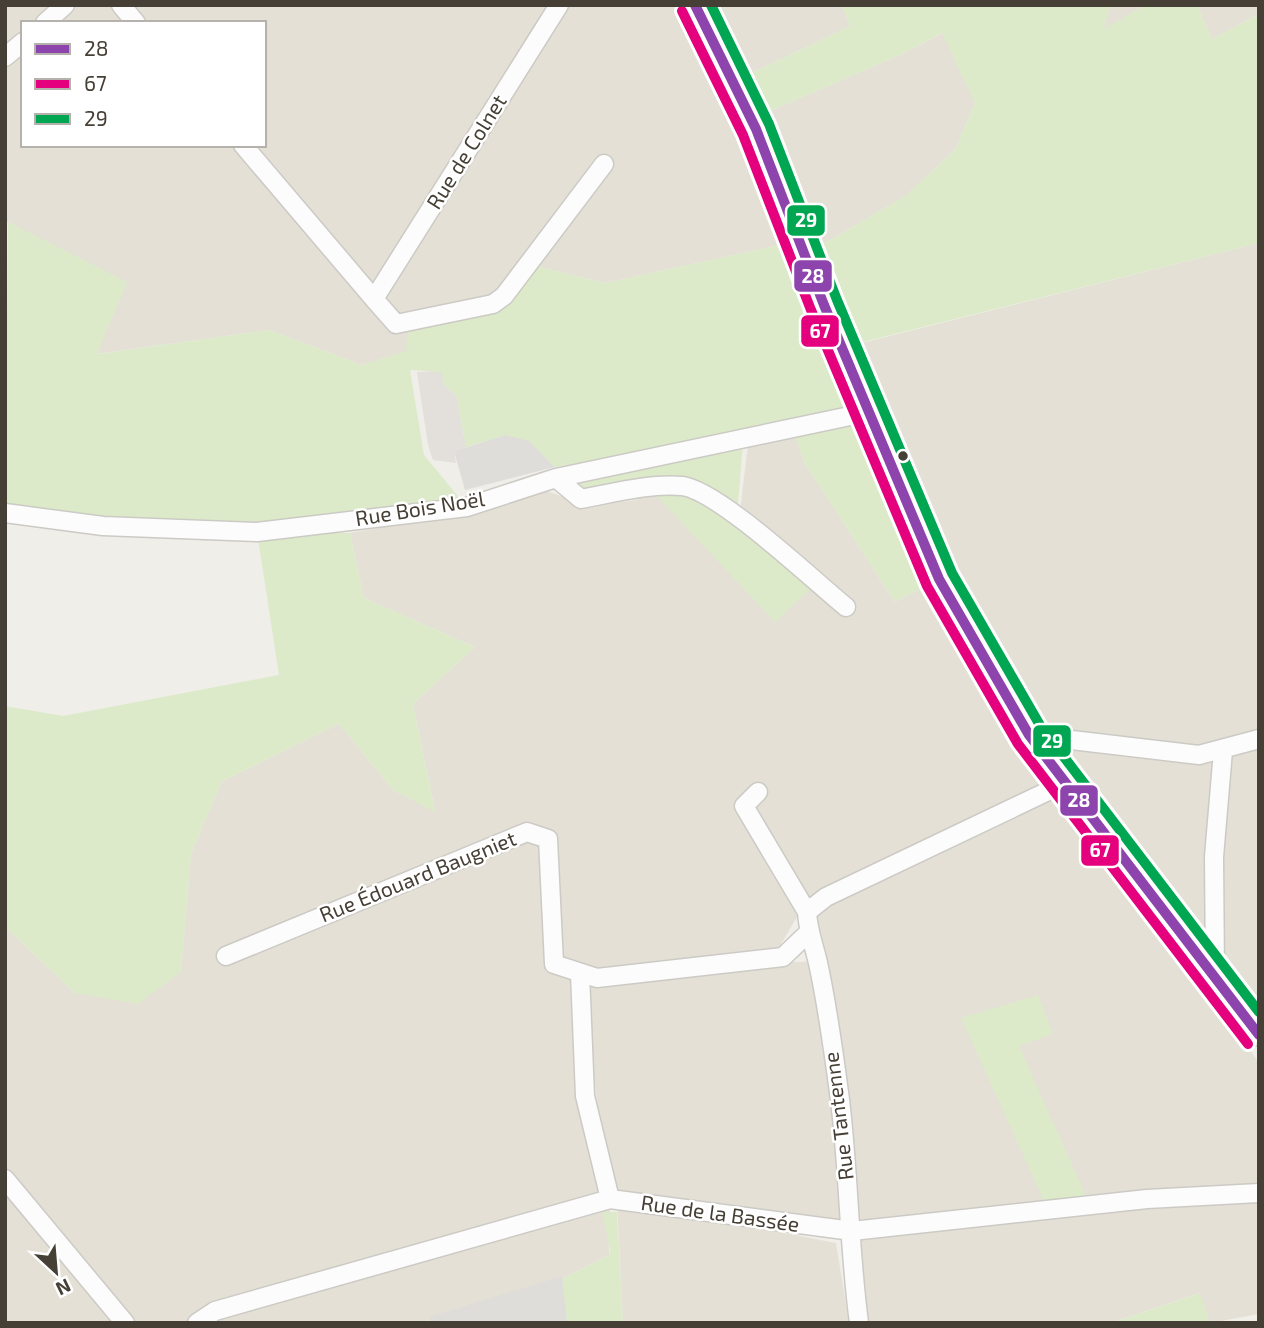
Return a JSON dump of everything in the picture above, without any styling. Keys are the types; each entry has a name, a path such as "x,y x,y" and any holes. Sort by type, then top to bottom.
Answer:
{"main road":[{"path":"695,5 756,129 824,305 939,579 1029,735 1259,1035"}],"street":[{"path":"47,21 65,5"},
{"path":"121,5 134,21"},
{"name":"Rue de Colnet","path":"374,299 559,5"},
{"path":"5,57 21,44"},
{"path":"245,147 396,324 481,307 504,296 604,164"},
{"name":"Rue Bois Noël","path":"5,513 103,526 257,532 467,507 556,478 869,412"},
{"path":"556,478 581,499 656,487 684,486 714,498 846,607"},
{"path":"1029,735 1199,755 1223,751 1259,739"},
{"path":"1215,975 1214,856 1223,751"},
{"path":"807,912 838,891 1065,783"},
{"name":"Rue Tantenne","path":"758,792 744,806 807,912 808,933 818,961 840,1101 852,1231 850,1258 859,1323"},
{"name":"Rue Édouard Baugniet","path":"226,956 527,832 548,839 554,964 597,978 783,957 808,933"},
{"path":"580,973 585,1096 610,1199"},
{"path":"5,1179 125,1323"},
{"name":"Rue de la Bassée","path":"197,1323 215,1311 610,1199 852,1231 1147,1199 1259,1192"}],"shaded area":[{"path":"5,5 64,5 45,21 21,21 21,42 5,55"},
{"path":"68,5 118,5 132,21 49,21"},
{"path":"121,5 692,5 793,242 605,283 532,265 515,283 407,351 362,365 269,330 96,354 34,237 8,222 5,224 5,58 21,46 21,147 266,147 266,21 134,21"},
{"path":"695,5 842,5 850,26 748,75 763,114 900,55 943,33 975,103 955,150 904,197 816,248 737,71"},
{"path":"1110,5 1146,5 1103,30"},
{"path":"1197,5 1259,5 1259,14 1212,39"},
{"path":"1259,243 1259,734 1226,757 1259,748 1259,1035 1041,733 930,546 850,346"},
{"path":"443,371 443,384 456,395 466,447 454,451 456,463 433,460 428,445 417,372"},
{"path":"794,433 805,464 895,602 936,581 1061,779 1259,1063 1259,1193 852,1231 633,1204 836,1243 849,1323 623,1323 617,1201 610,1200 609,1255 558,1281 418,1323 5,1323 5,927 75,993 181,972 191,854 222,781 339,724 393,790 435,811 413,704 475,647 364,598 350,533 455,514 546,491 591,506 636,500 648,488 739,519 748,445","holes":["803,907 817,961 715,966 772,959","581,979 608,1184 578,1044"]},
{"path":"506,435 529,441 555,467 465,490 454,451"},
{"path":"1259,1196 1259,1314 1210,1323 1199,1293 1111,1323 864,1323 856,1239"},
{"path":"562,1276 567,1323 431,1323 429,1317"}],"green space":[{"path":"842,5 1110,5 1104,29 1146,5 1197,5 1212,39 1259,14 1259,243 843,347 816,248 904,197 955,150 975,103 942,33 900,55 763,114 748,75 850,26"},
{"path":"8,222 127,282 97,354 269,330 362,365 406,351 408,322 502,298 532,265 605,283 793,242 853,415 555,467 532,446 515,438 495,439 466,447 456,395 443,384 442,372 410,370 424,455 467,507 265,532 350,533 364,598 475,647 413,704 435,812 393,790 339,724 222,781 191,854 181,972 138,1004 75,993 5,927 5,706 63,716 279,675 257,532 5,513"},
{"path":"857,426 869,437 936,581 895,602 805,464 794,433"},
{"path":"743,443 737,517 813,587 775,622 649,488 581,499 556,478"},
{"path":"1038,995 1053,1034 1019,1046 1090,1205 1048,1210 961,1018"},
{"path":"602,1212 617,1212 623,1323 418,1323 558,1281 609,1255"},
{"path":"1200,1293 1210,1323 1111,1323"}],"transit line":[{"name":"28","path":"695,5 756,129 824,305 939,579 1029,735 1259,1035"},
{"name":"29","path":"711,5 769,124 837,300 952,573 1041,727 1259,1012"},
{"name":"67","path":"682,11 743,135 811,310 927,586 1018,744 1248,1044"}]}
